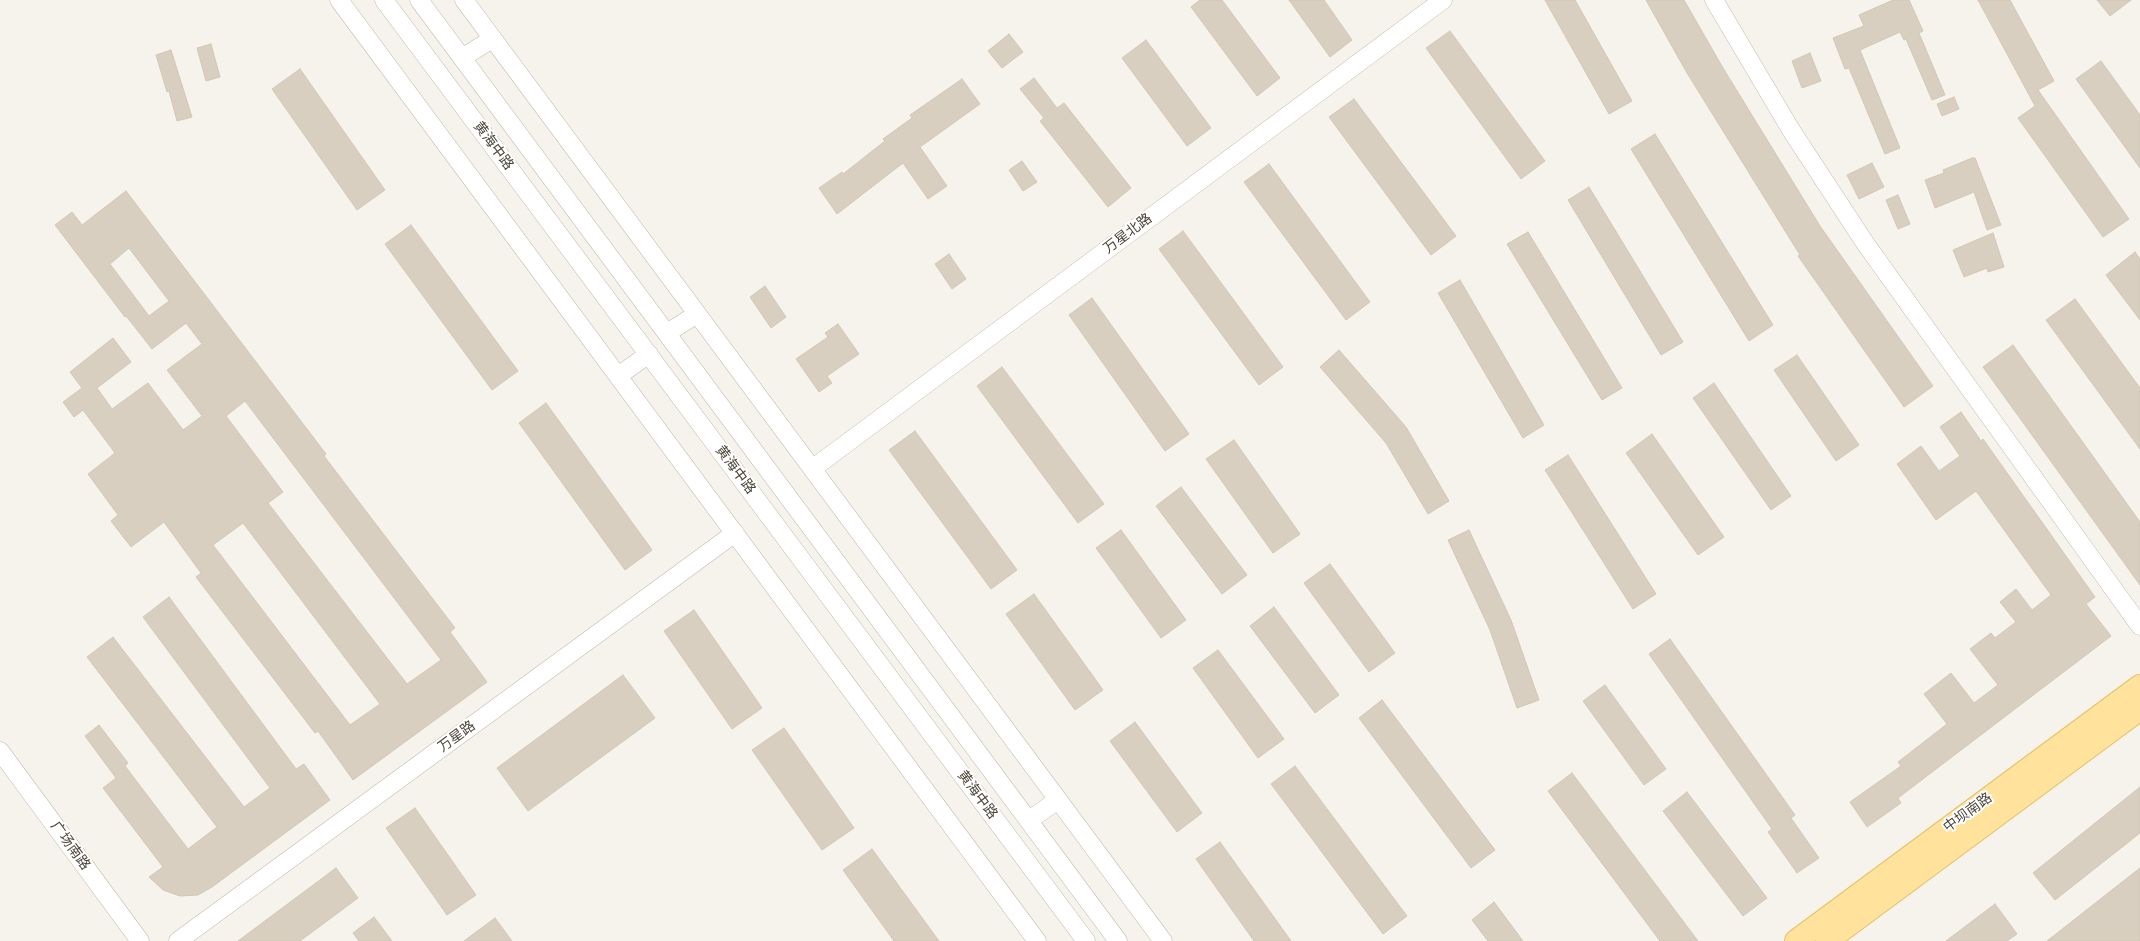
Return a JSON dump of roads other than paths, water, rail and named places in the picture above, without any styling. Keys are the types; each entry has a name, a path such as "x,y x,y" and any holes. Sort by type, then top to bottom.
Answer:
{"main road":[{"name":"中坝南路","path":"1796,941 2140,686"},
{"name":"中坝南路","path":"1827,941 2140,709"}],"street":[{"path":"340,0 1037,941"},
{"name":"黄海中路","path":"384,0 1086,941"},
{"name":"黄海中路","path":"418,0 1118,941"},
{"path":"464,0 1163,941"},
{"name":"万星北路","path":"812,469 1443,0"},
{"path":"1714,0 1791,130 1865,243 2140,626"},
{"path":"462,58 492,39"},
{"path":"667,333 697,314"},
{"path":"618,376 648,354"},
{"name":"万星路","path":"178,941 735,533"},
{"name":"广场南路","path":"0,751 140,941"},
{"path":"1029,820 1058,800"}]}
